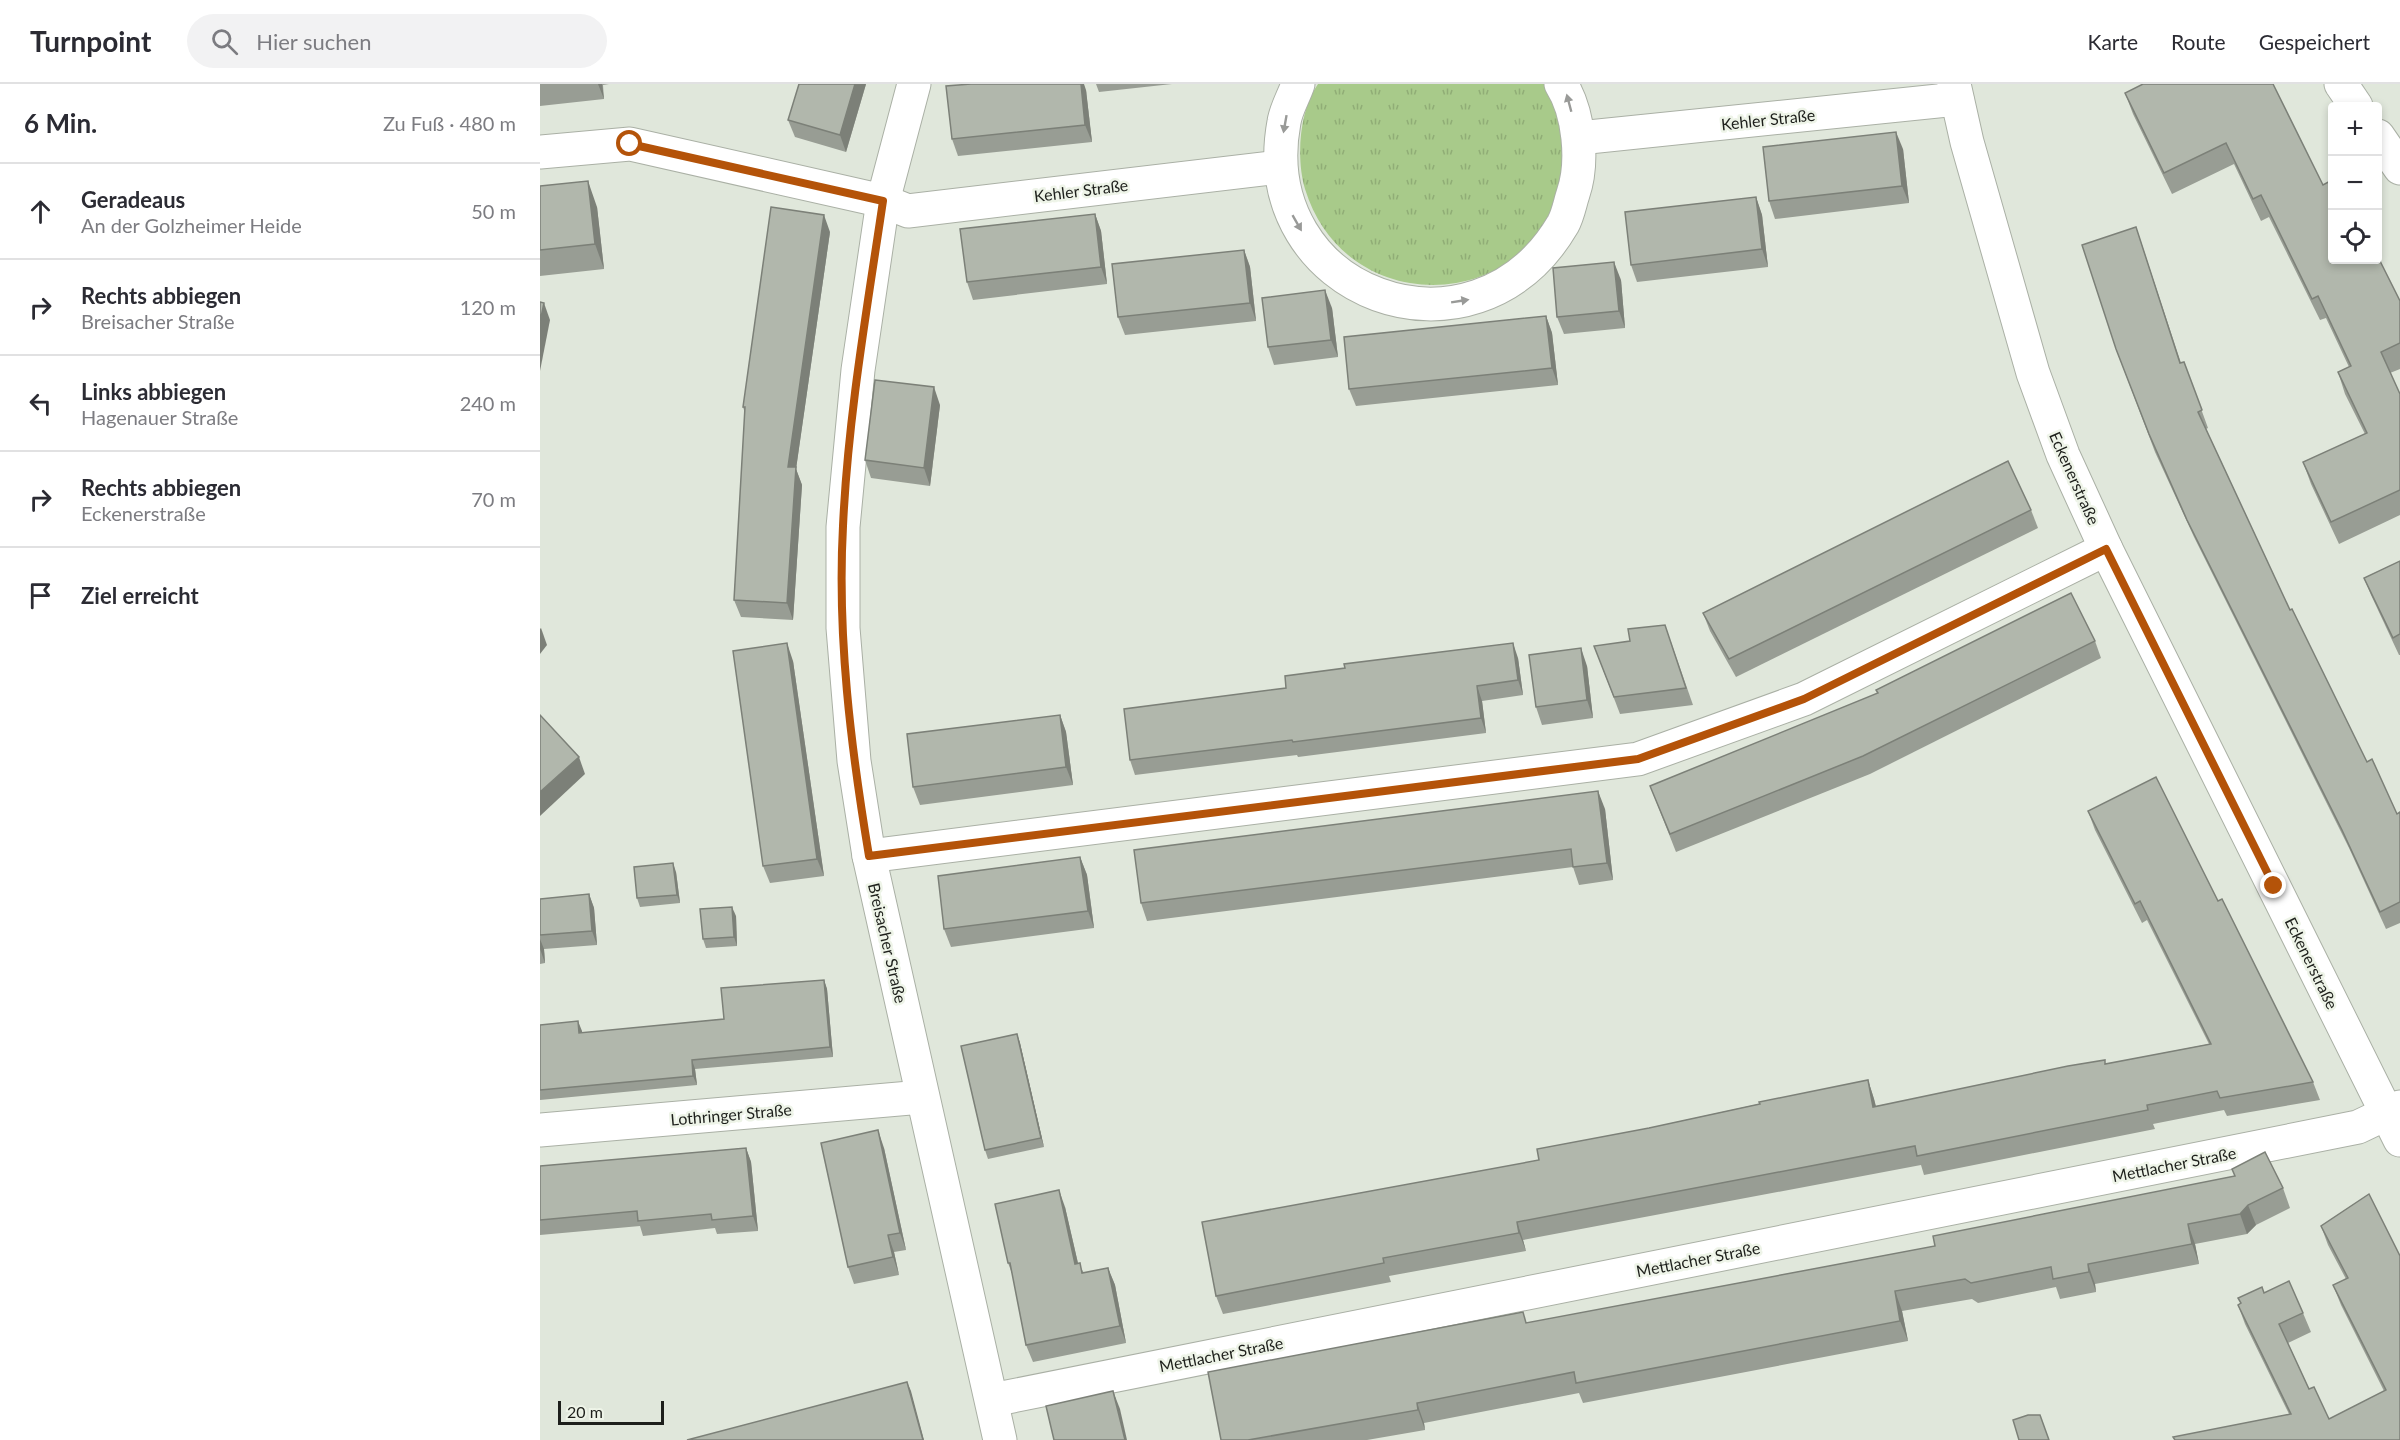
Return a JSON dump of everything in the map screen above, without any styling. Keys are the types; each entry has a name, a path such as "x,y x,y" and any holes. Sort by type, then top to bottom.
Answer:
{"street":[{"name":"Breisacher Straße","path":"914,84 883,201 858,370 843,527 843,628 854,761 869,856 1000,1440"},
{"path":"1298,84 1284,121 1280,167 1290,209 1311,247 1342,277 1380,297 1423,305 1466,301 1506,285 1539,258 1564,222 1578,181 1579,138 1567,93 1561,84"},
{"path":"2341,84 2353,102"},
{"name":"Kehler Straße","path":"1579,138 1955,92"},
{"name":"Eckenerstraße","path":"1955,92 1967,142 2033,373 2063,455 2106,549 2395,1120"},
{"path":"2382,142 2400,168"},
{"name":"Kehler Straße","path":"540,152 630,144 883,201 908,211 1280,167"},
{"path":"869,856 1638,759 1804,699 2106,549"},
{"name":"Lothringer Straße","path":"540,1130 922,1097"},
{"name":"Mettlacher Straße","path":"992,1400 2395,1120"}],"green space":[{"path":"1318,84 1546,84 1559,113 1565,144 1564,166 1551,214 1524,250 1487,274 1445,284 1402,281 1362,265 1328,234 1305,189 1302,177 1300,149 1303,121"}],"building":[{"path":"799,84 855,84 840,135 788,120"},
{"path":"1081,84 1085,125 952,139 946,86"},
{"path":"2143,84 2273,84 2323,185 2328,182 2328,264 2382,264 2400,301 2400,343 2381,352 2400,394 2400,490 2331,522 2303,462 2367,433 2338,372 2351,366 2318,296 2312,299 2261,195 2253,199 2226,143 2164,173 2125,93"},
{"path":"1896,132 1902,186 1769,201 1763,147"},
{"path":"588,181 595,244 540,250 540,186"},
{"path":"1756,197 1762,249 1631,265 1625,212"},
{"path":"771,207 824,215 788,467 796,467 787,603 734,600 745,407 743,407"},
{"path":"1095,214 1101,267 967,282 960,229"},
{"path":"2136,227 2180,363 2184,362 2202,410 2198,412 2290,610 2292,609 2367,762 2372,759 2397,814 2400,812 2400,902 2380,912 2342,830 2187,520 2149,434 2116,349 2082,245"},
{"path":"1244,250 1250,303 1118,317 1112,264"},
{"path":"1614,262 1619,311 1557,317 1553,268"},
{"path":"1325,290 1331,340 1268,347 1262,298"},
{"path":"540,302 544,303 540,322"},
{"path":"1546,316 1552,368 1349,389 1344,337"},
{"path":"875,380 934,387 924,468 865,460"},
{"path":"2008,461 2031,510 1729,659 1703,613"},
{"path":"2400,561 2400,634 2393,638 2364,578"},
{"path":"2071,593 2095,641 1863,756 1670,834 1650,786 1878,693 1876,690"},
{"path":"1665,625 1686,688 1614,697 1594,646 1630,641 1628,629"},
{"path":"787,643 817,859 763,866 733,651"},
{"path":"1513,643 1518,680 1477,686 1481,718 1130,760 1124,709 1286,688 1285,676 1345,668 1344,664"},
{"path":"1581,648 1587,700 1536,707 1529,655"},
{"path":"540,715 579,757 540,792"},
{"path":"1060,715 1066,767 913,787 907,734"},
{"path":"2156,777 2218,901 2222,899 2313,1082 2220,1098 2217,1091 2147,1105 2148,1110 1917,1156 1915,1146 1517,1222 1519,1233 1383,1258 1384,1263 1216,1296 1202,1222 1539,1160 1537,1149 1649,1128 1760,1104 1759,1102 1868,1080 1873,1107 2068,1066 2105,1060 2105,1064 2211,1044 2140,901 2135,904 2088,811"},
{"path":"1598,791 1607,863 1573,867 1571,849 1141,903 1134,850"},
{"path":"1080,857 1088,911 944,929 938,876"},
{"path":"673,863 677,895 637,898 634,867"},
{"path":"589,894 592,931 540,935 540,899"},
{"path":"732,907 734,937 703,939 700,909"},
{"path":"824,980 830,1047 692,1060 693,1076 540,1090 540,1025 578,1021 579,1033 724,1019 721,988"},
{"path":"1017,1034 1041,1138 985,1150 961,1046"},
{"path":"878,1130 900,1233 888,1235 893,1257 848,1267 821,1143"},
{"path":"746,1148 753,1216 712,1220 711,1214 638,1221 637,1211 540,1220 540,1166"},
{"path":"2265,1152 2283,1188 2248,1205 2240,1214 2188,1224 2192,1244 2088,1264 2089,1272 2053,1279 2051,1267 1971,1283 1965,1279 1895,1291 1900,1321 1576,1383 1574,1372 1417,1403 1418,1410 1248,1440 1221,1440 1208,1372 1523,1312 1526,1323 1935,1246 1933,1236 2235,1176 2232,1169"},
{"path":"1059,1190 1075,1264 1080,1263 1082,1273 1108,1268 1120,1326 1026,1345 1010,1263 1008,1263 995,1204"},
{"path":"2369,1194 2400,1256 2400,1440 2175,1440 2173,1437 2291,1414 2238,1305 2241,1303 2238,1298 2262,1287 2264,1293 2289,1281 2303,1313 2279,1324 2309,1389 2314,1387 2329,1419 2386,1390 2333,1285 2348,1278 2321,1226"},
{"path":"907,1382 923,1440 687,1440"},
{"path":"1113,1391 1125,1440 1054,1440 1046,1406"},
{"path":"2028,1415 2040,1415 2049,1440 2019,1440 2013,1420"}],"route":[{"path":"630,144 883,201 858,370 843,527 843,628 854,761 869,856 1638,759 1804,699 2106,549 2274,886"}]}
